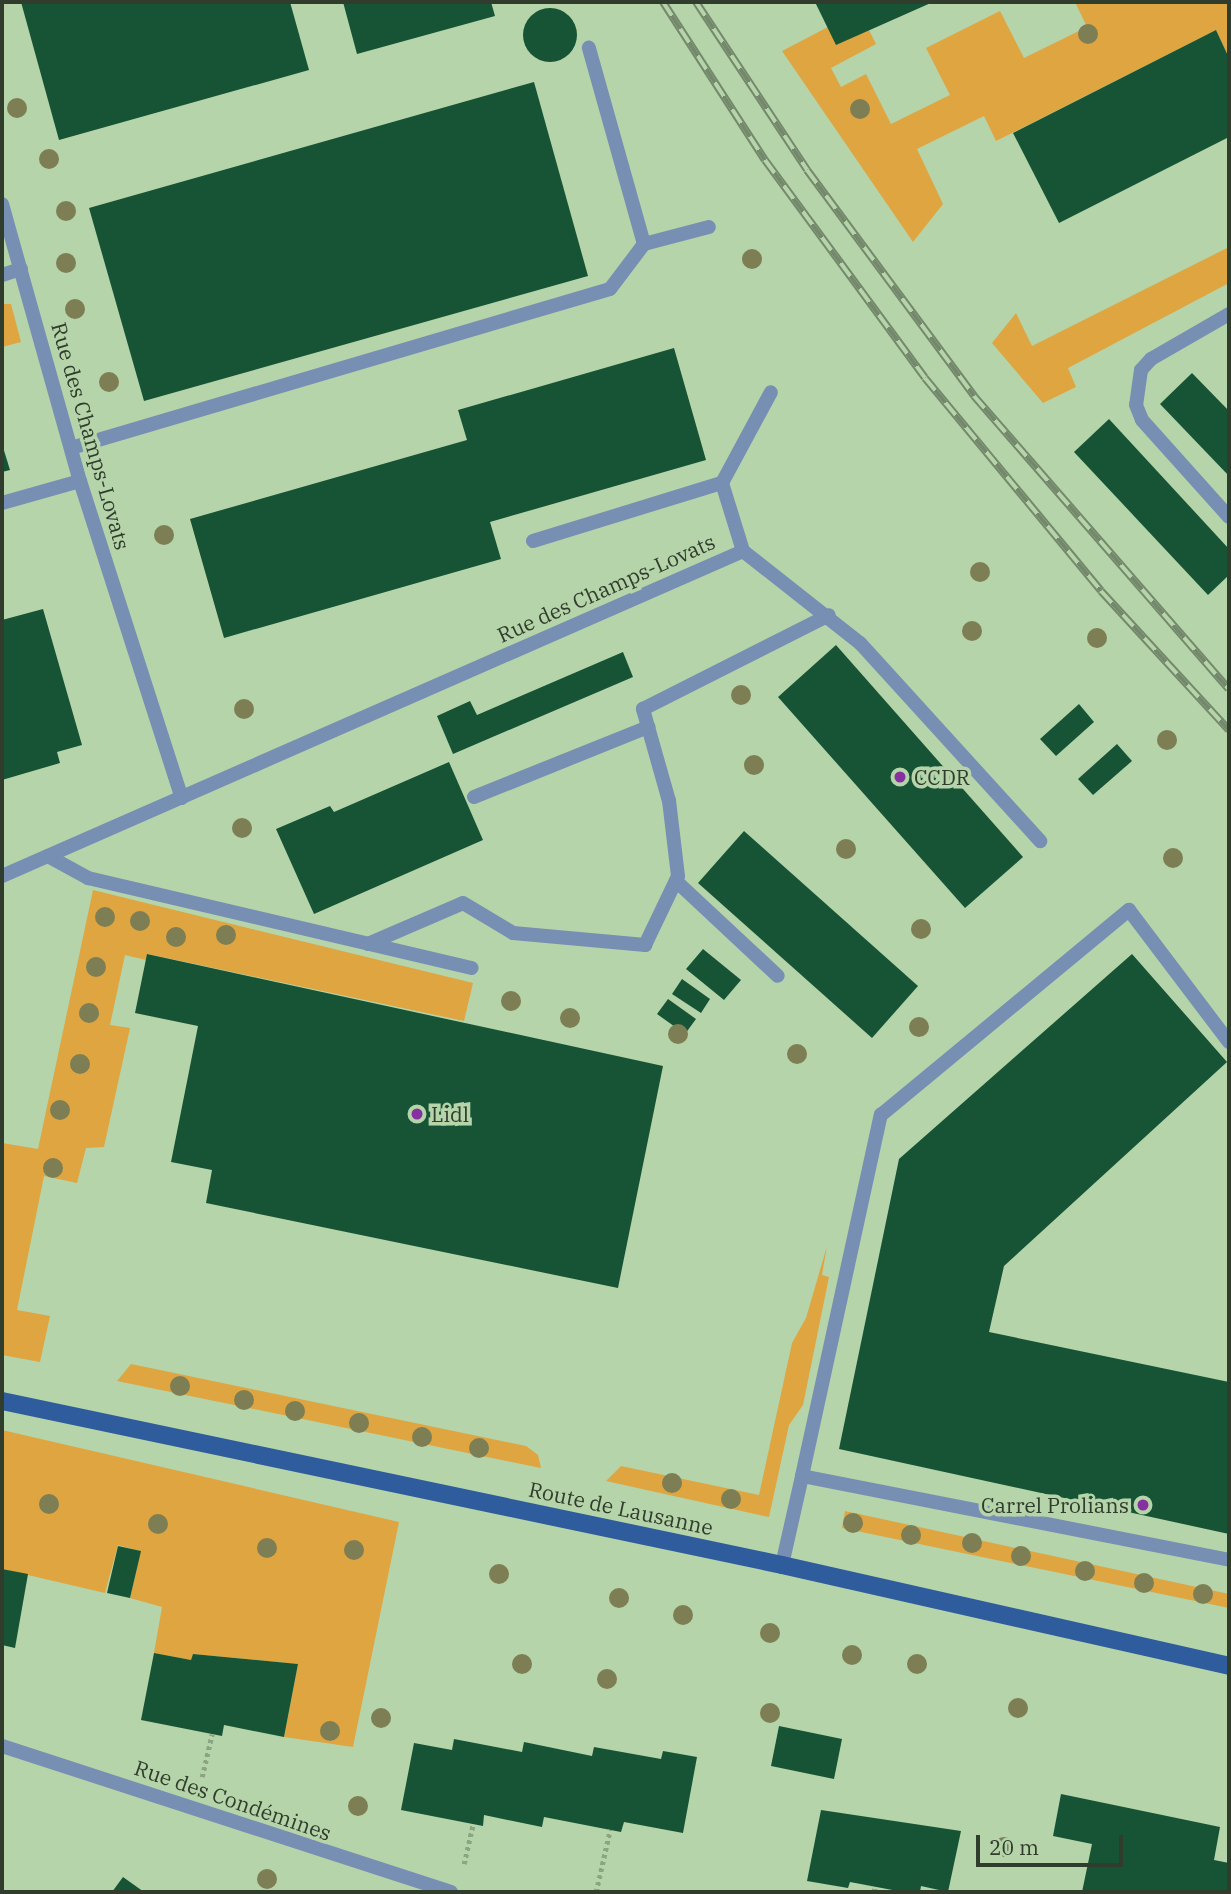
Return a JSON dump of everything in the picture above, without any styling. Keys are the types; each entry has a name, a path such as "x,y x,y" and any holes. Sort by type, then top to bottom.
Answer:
{"main road":[{"name":"Route de Lausanne","path":"2,1401 782,1565 1229,1666"}],"street":[{"path":"589,48 643,244"},
{"name":"Rue des Champs-Lovats","path":"2,204 80,481 181,798"},
{"path":"71,449 610,289 643,244 709,227"},
{"path":"2,275 21,270"},
{"path":"1229,314 1151,359 1141,370 1136,405 1142,421 1229,517"},
{"path":"533,541 722,483 771,392"},
{"path":"2,503 80,481"},
{"path":"722,483 743,551"},
{"name":"Rue des Champs-Lovats","path":"2,876 743,551 829,615 883,666 1040,841"},
{"path":"368,944 463,903 513,933 645,945 676,881 670,801 643,709 829,615"},
{"path":"474,797 648,727"},
{"path":"48,856 88,878 472,968"},
{"path":"676,881 779,976"},
{"path":"782,1565 881,1115 1129,910 1229,1042"},
{"path":"802,1476 1229,1560"},
{"name":"Rue des Condémines","path":"2,1746 194,1811 451,1892"}],"path":[{"path":"194,1811 212,1734"},
{"path":"461,1879 473,1824"},
{"path":"596,1892 610,1830"}],"shaded area":[{"path":"1075,2 1229,2 1229,58 1216,30 996,141 984,116 917,149 943,204 913,242 782,51 828,27 868,28 876,44 831,68 841,87 866,74 891,124 950,95 926,48 1000,11 1024,58 1087,27"},
{"path":"1229,247 1229,283 1068,368 1076,387 1043,403 992,343 1016,313 1032,346"},
{"path":"2,304 11,304 21,342 2,347"},
{"path":"93,890 473,983 464,1021 148,954 146,960 125,955 110,1025 130,1028 104,1147 86,1148 77,1183 44,1176 17,1310 50,1316 40,1362 2,1355 2,1143 38,1149"},
{"path":"827,1246 822,1275 829,1277 803,1405 789,1425 769,1517 606,1481 621,1466 759,1495 792,1343 806,1318"},
{"path":"131,1364 526,1446 538,1455 541,1468 117,1381"},
{"path":"2,1430 399,1522 353,1747 284,1737 298,1664 193,1654 191,1660 154,1653 162,1607 130,1598 140,1551 118,1545 105,1593 2,1569"},
{"path":"845,1511 1229,1594 1229,1608 842,1528"}],"building":[{"path":"21,2 290,2 309,70 59,140"},
{"path":"343,2 491,2 495,16 357,54"},
{"path":"815,2 933,2 836,45"},
{"path":"550,8 569,16 577,35 569,54 550,62 531,54 523,35 531,16"},
{"path":"1216,30 1229,58 1229,137 1059,223 1013,133"},
{"path":"534,82 588,276 144,401 89,208"},
{"path":"674,348 706,460 490,522 501,559 224,638 190,519 467,440 458,410"},
{"path":"1192,373 1229,411 1229,476 1160,404"},
{"path":"1109,419 1229,549 1229,575 1208,595 1074,452"},
{"path":"2,444 10,470 2,472"},
{"path":"43,609 82,745 57,752 60,763 2,780 2,620"},
{"name":"CCDR","path":"836,645 1023,857 965,908 778,697"},
{"path":"623,652 633,677 453,754 437,716 470,701 477,715"},
{"path":"1079,704 1094,722 1056,756 1040,739"},
{"path":"1117,744 1132,761 1093,795 1078,779"},
{"path":"449,762 483,840 314,914 276,829 330,806 334,812"},
{"path":"744,831 918,986 872,1038 698,883"},
{"path":"703,949 741,980 724,1000 686,969"},
{"name":"Lidl","path":"147,954 663,1066 618,1288 206,1203 212,1170 171,1162 198,1026 135,1013"},
{"path":"1132,954 1227,1062 1004,1266 989,1332 1229,1382 1229,1534 839,1449 899,1159"},
{"path":"682,979 710,999 701,1013 672,994"},
{"path":"668,999 696,1019 685,1034 657,1014"},
{"path":"118,1546 141,1551 130,1598 107,1593"},
{"path":"2,1569 28,1574 15,1648 2,1645"},
{"path":"154,1653 191,1660 193,1654 298,1664 284,1737 224,1725 222,1736 141,1720"},
{"path":"779,1726 842,1739 834,1779 771,1766"},
{"path":"454,1739 522,1752 524,1742 592,1756 594,1747 661,1759 663,1751 697,1757 683,1833 624,1822 621,1832 544,1817 542,1827 484,1815 483,1826 401,1810 414,1743 452,1750"},
{"path":"1061,1794 1220,1827 1214,1860 1229,1863 1229,1892 1082,1892 1092,1844 1053,1836"},
{"path":"821,1810 961,1831 948,1892 921,1886 920,1892 903,1892 850,1882 848,1888 807,1881"},
{"path":"123,1877 144,1892 112,1892"}],"railway":[{"path":"663,2 765,160 925,378 1101,591 1229,730"},
{"path":"696,2 807,170 974,396 1229,689"}],"place":[{"name":"CCDR","path":"900,777"},
{"name":"Lidl","path":"417,1114"},
{"name":"Carrel Prolians","path":"1143,1505"}]}
